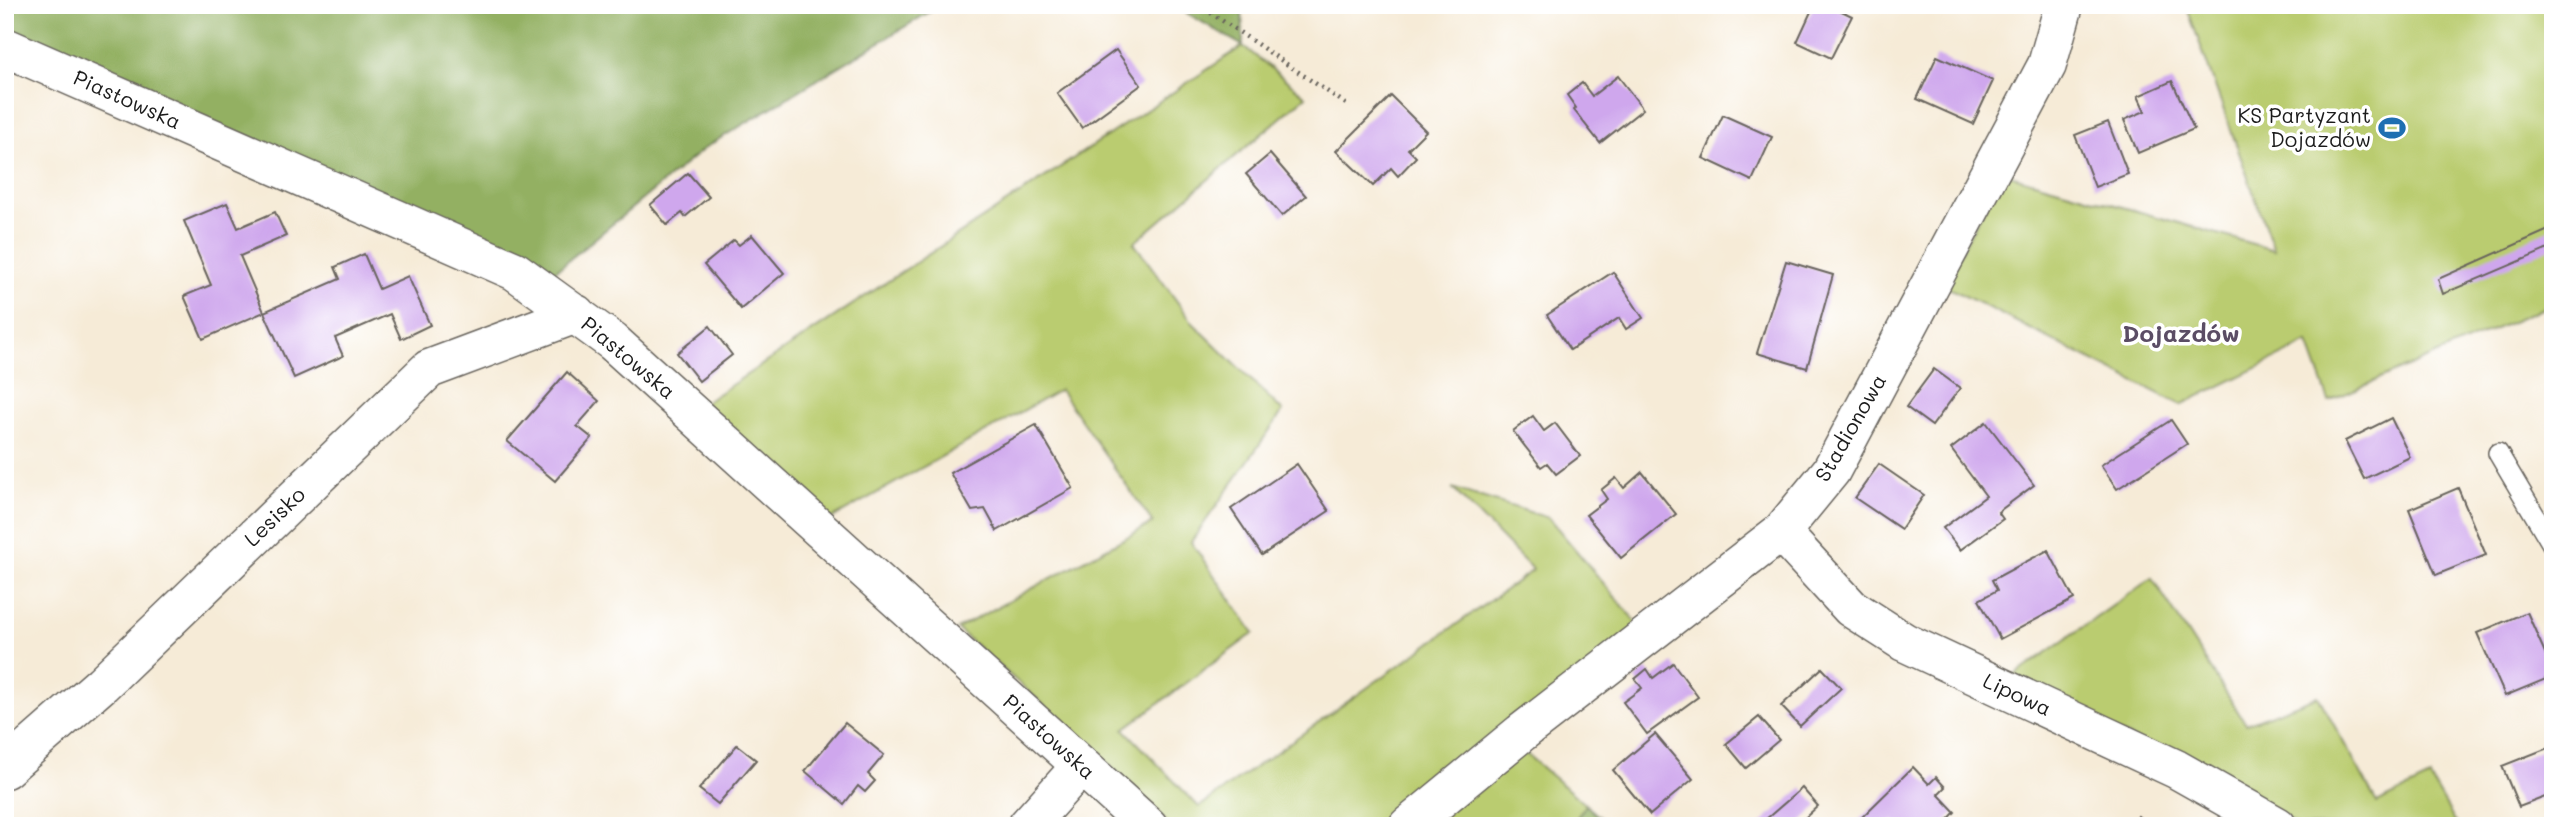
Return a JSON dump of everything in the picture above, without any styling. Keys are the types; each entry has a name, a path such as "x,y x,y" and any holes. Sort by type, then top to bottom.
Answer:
{"street":[{"name":"Stadionowa","path":"1408,826 1521,733 1781,531 1831,471 2047,65 2064,5"},
{"name":"Piastowska","path":"5,47 515,271 613,342 1148,826"},
{"name":"Lesisko","path":"5,768 102,684 429,369 576,314"},
{"name":"Lipowa","path":"1781,531 1852,608 1904,642 2176,769 2277,826"},
{"path":"1027,826 1081,766"}],"lane":[{"path":"2498,453 2553,546"}],"path":[{"path":"1199,5 1349,106"}],"green space":[{"path":"5,5 941,5 706,147 553,273 5,33"},
{"path":"1173,5 1242,5 1243,46"},
{"name":"KS Partyzant Dojazdów","path":"2186,5 2553,5 2553,304 2329,401 2308,343 2181,405 1943,285 2003,173 2274,250"},
{"path":"1243,46 1306,96 1134,243 1193,323 1283,411 1191,542 1254,633 1124,729 1199,807 1533,570 1452,488 1549,518 1642,629 1385,826 1170,826 1084,740 957,629 1153,523 1060,390 831,519 701,405"},
{"path":"2152,578 2246,724 2318,696 2377,803 2430,778 2458,826 2299,826 2195,768 2008,680"},
{"path":"1511,741 1586,805 1571,826 1417,826"},
{"path":"1586,805 1610,826 1571,826"}],"building":[{"path":"1814,5 1829,5 1852,16 1831,58 1797,42"},
{"path":"1116,50 1141,85 1082,128 1057,93"},
{"path":"1937,56 1993,81 1973,124 1917,99"},
{"path":"1618,76 1643,109 1600,143 1574,110 1576,108 1567,95 1582,83 1592,96"},
{"path":"2172,81 2194,129 2138,153 2124,120 2145,111 2138,96"},
{"path":"1391,96 1426,131 1408,149 1416,157 1398,176 1391,168 1373,186 1336,151"},
{"path":"1723,115 1772,137 1752,181 1703,158"},
{"path":"2108,122 2128,174 2095,187 2075,135"},
{"path":"1270,154 1306,196 1282,216 1246,174"},
{"path":"688,173 709,197 685,217 682,213 667,225 650,205"},
{"path":"227,203 238,228 275,212 286,236 240,256 264,312 203,339 184,296 211,285 184,221"},
{"path":"2553,228 2553,247 2443,294 2438,279"},
{"path":"752,235 784,273 741,309 704,265 734,240 739,245"},
{"path":"364,254 379,289 408,276 430,325 401,339 390,314 335,338 343,356 294,378 264,312 340,279 335,267"},
{"path":"1786,261 1833,275 1807,368 1757,353"},
{"path":"1613,272 1643,318 1626,329 1619,318 1570,350 1547,315"},
{"path":"710,326 732,355 699,381 677,353"},
{"path":"1934,369 1960,388 1932,426 1906,407"},
{"path":"567,372 599,401 577,426 592,438 555,481 507,441"},
{"path":"1533,416 1544,431 1555,423 1580,456 1556,474 1547,463 1541,467 1513,431"},
{"path":"2391,418 2410,457 2364,479 2345,441"},
{"path":"2171,420 2187,444 2117,489 2101,465"},
{"path":"1986,422 2034,485 1998,512 2003,519 1960,550 1943,528 1986,496 1951,449"},
{"path":"1036,425 1073,488 997,531 985,509 972,511 950,473"},
{"path":"1297,464 1329,511 1262,555 1231,509"},
{"path":"1879,464 1924,495 1901,529 1855,498"},
{"path":"1642,472 1676,514 1621,558 1586,515 1607,499 1601,490 1616,478 1624,488"},
{"path":"2458,488 2486,555 2436,575 2409,509"},
{"path":"2048,550 2074,599 2000,639 1979,600 1997,590 1992,580"},
{"path":"2527,612 2553,676 2505,696 2477,633"},
{"path":"1673,663 1698,697 1647,734 1623,702 1642,688 1635,679 1647,669 1653,678"},
{"path":"1822,668 1841,688 1800,726 1781,706"},
{"path":"1759,717 1779,740 1746,768 1726,744"},
{"path":"845,723 884,755 868,774 875,781 865,792 858,786 844,804 805,771"},
{"path":"1655,734 1693,779 1650,815 1613,770"},
{"path":"737,745 756,760 718,804 699,789"},
{"path":"2553,746 2553,794 2519,807 2502,766"},
{"path":"1913,767 1929,784 1936,777 1945,787 1938,794 1955,812 1942,826 1899,826 1893,820 1888,826 1865,826 1859,820"},
{"path":"1802,788 1818,806 1796,826 1758,826"},
{"path":"2138,816 2150,826 2131,826"}],"place":[{"name":"KS Partyzant Dojazdów","path":"2392,128"}],"district":[{"name":"Dojazdów","path":"2181,334"}]}
